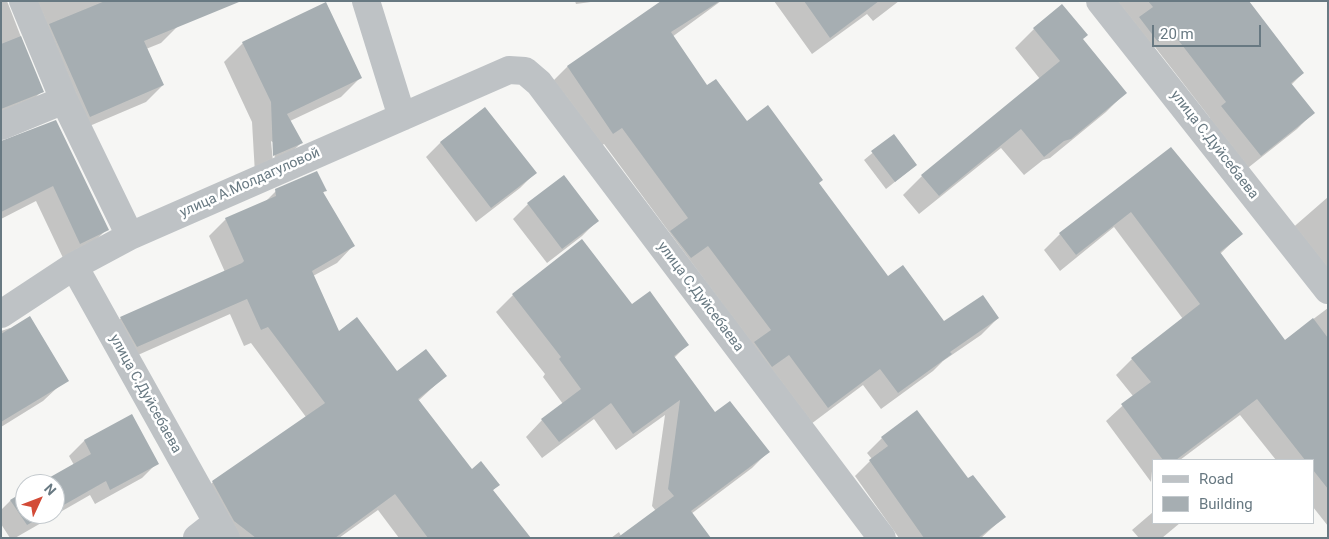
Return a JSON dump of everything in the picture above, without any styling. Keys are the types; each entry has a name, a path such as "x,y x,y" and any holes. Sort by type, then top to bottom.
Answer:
{"street":[{"path":"23,1 64,100 130,236"},
{"path":"366,1 402,117"},
{"name":"улица С.Дуйсебаева","path":"1100,1 1328,290"},
{"name":"улица А.Молдагуловой","path":"1,314 74,266 130,236 509,70"},
{"name":"улица С.Дуйсебаева","path":"509,70 525,71 539,83 882,538"},
{"path":"1,126 64,100"},
{"name":"улица С.Дуйсебаева","path":"74,266 213,533"}],"building":[{"path":"105,1 239,2 144,41 164,85 90,117 49,24"},
{"path":"661,1 720,1 671,32 707,85 716,79 747,121 768,105 823,180 819,183 888,276 903,265 944,321 983,295 999,318 950,352 952,354 898,393 880,369 828,408 789,355 772,367 754,342 771,330 708,246 691,258 670,231 688,218 622,128 613,134 567,66"},
{"path":"804,1 879,1 830,38"},
{"path":"1148,1 1249,1 1304,73 1291,83 1315,113 1261,156 1221,106 1226,102 1172,32 1158,42 1139,17 1153,7"},
{"path":"326,2 362,78 287,114 303,143 273,156 271,102 242,42"},
{"path":"1062,4 1088,35 1083,39 1127,93 1071,139 1064,141 1044,157 1021,129 939,196 921,175 1060,61 1033,28"},
{"path":"21,36 44,92 1,109 1,44"},
{"path":"485,107 537,173 491,208 440,142"},
{"path":"56,120 109,230 80,244 53,186 1,212 1,141"},
{"path":"894,134 917,165 895,182 871,151"},
{"path":"1171,147 1243,234 1220,252 1285,340 1313,318 1328,338 1328,489 1314,471 1314,459 1304,459 1257,399 1177,459 1162,459 1121,404 1151,382 1131,358 1200,304 1131,212 1076,255 1059,233"},
{"path":"317,171 327,191 323,192 355,246 312,271 339,331 357,317 397,371 426,349 447,376 418,399 472,469 481,461 500,485 493,490 531,538 428,538 395,494 335,538 256,538 234,521 212,481 325,403 268,327 261,330 247,299 137,347 120,317 242,263 244,261 225,218 276,196 275,189"},
{"path":"564,175 599,221 562,249 527,203"},
{"path":"582,239 632,304 650,291 689,345 674,356 715,412 730,401 770,452 691,511 711,538 617,538 674,496 668,489 680,400 633,434 611,403 559,442 541,419 581,389 559,359 561,357 512,294"},
{"path":"30,316 69,381 1,422 1,334"},
{"path":"917,410 968,478 973,475 1006,517 978,538 924,538 869,460 888,446 881,437"},
{"path":"132,414 159,464 110,490 106,481 65,504 65,474 56,474 91,454 84,440"},
{"path":"15,497 15,507 10,500"}]}
